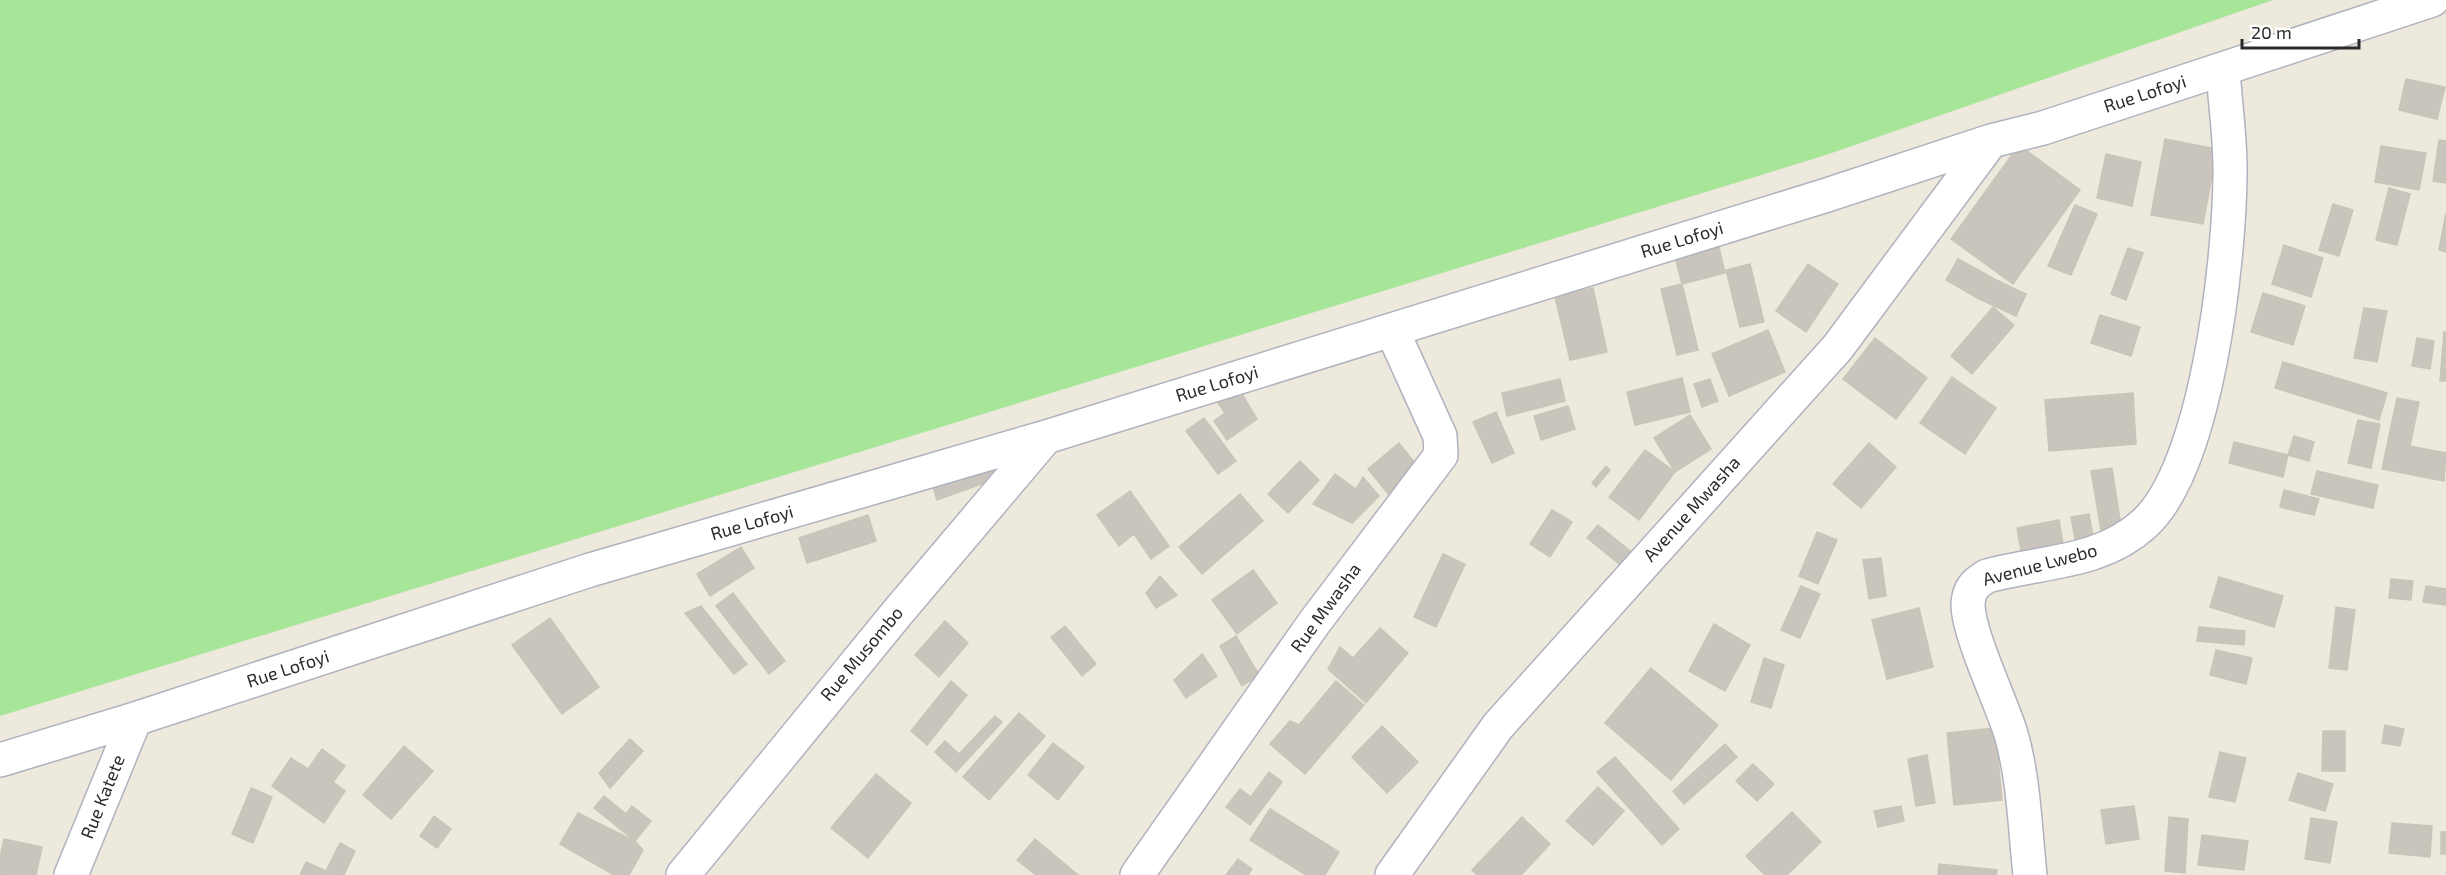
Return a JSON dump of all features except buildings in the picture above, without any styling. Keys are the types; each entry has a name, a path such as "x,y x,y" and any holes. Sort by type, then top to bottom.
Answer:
{"street":[{"name":"Rue Lofoyi","path":"0,760 135,719 590,570 1046,437 1991,141 2043,128 2432,0"},
{"name":"Avenue Lwebo","path":"2030,875 2022,799 2012,737 1978,643 1968,606 1969,593 1974,583 1987,576 2074,559 2100,551 2143,525 2164,502 2188,446 2218,320 2230,176 2223,69"},
{"name":"Avenue Mwasha","path":"1392,875 1498,726 1838,346 1991,141"},
{"name":"Rue Mwasha","path":"1137,875 1314,622 1441,455 1440,436 1392,330"},
{"name":"Rue Musombo","path":"683,875 898,612 1046,437"},
{"name":"Rue Katete","path":"71,875 135,719"}],"green space":[{"path":"0,0 2273,0 1826,155 0,716"}]}
